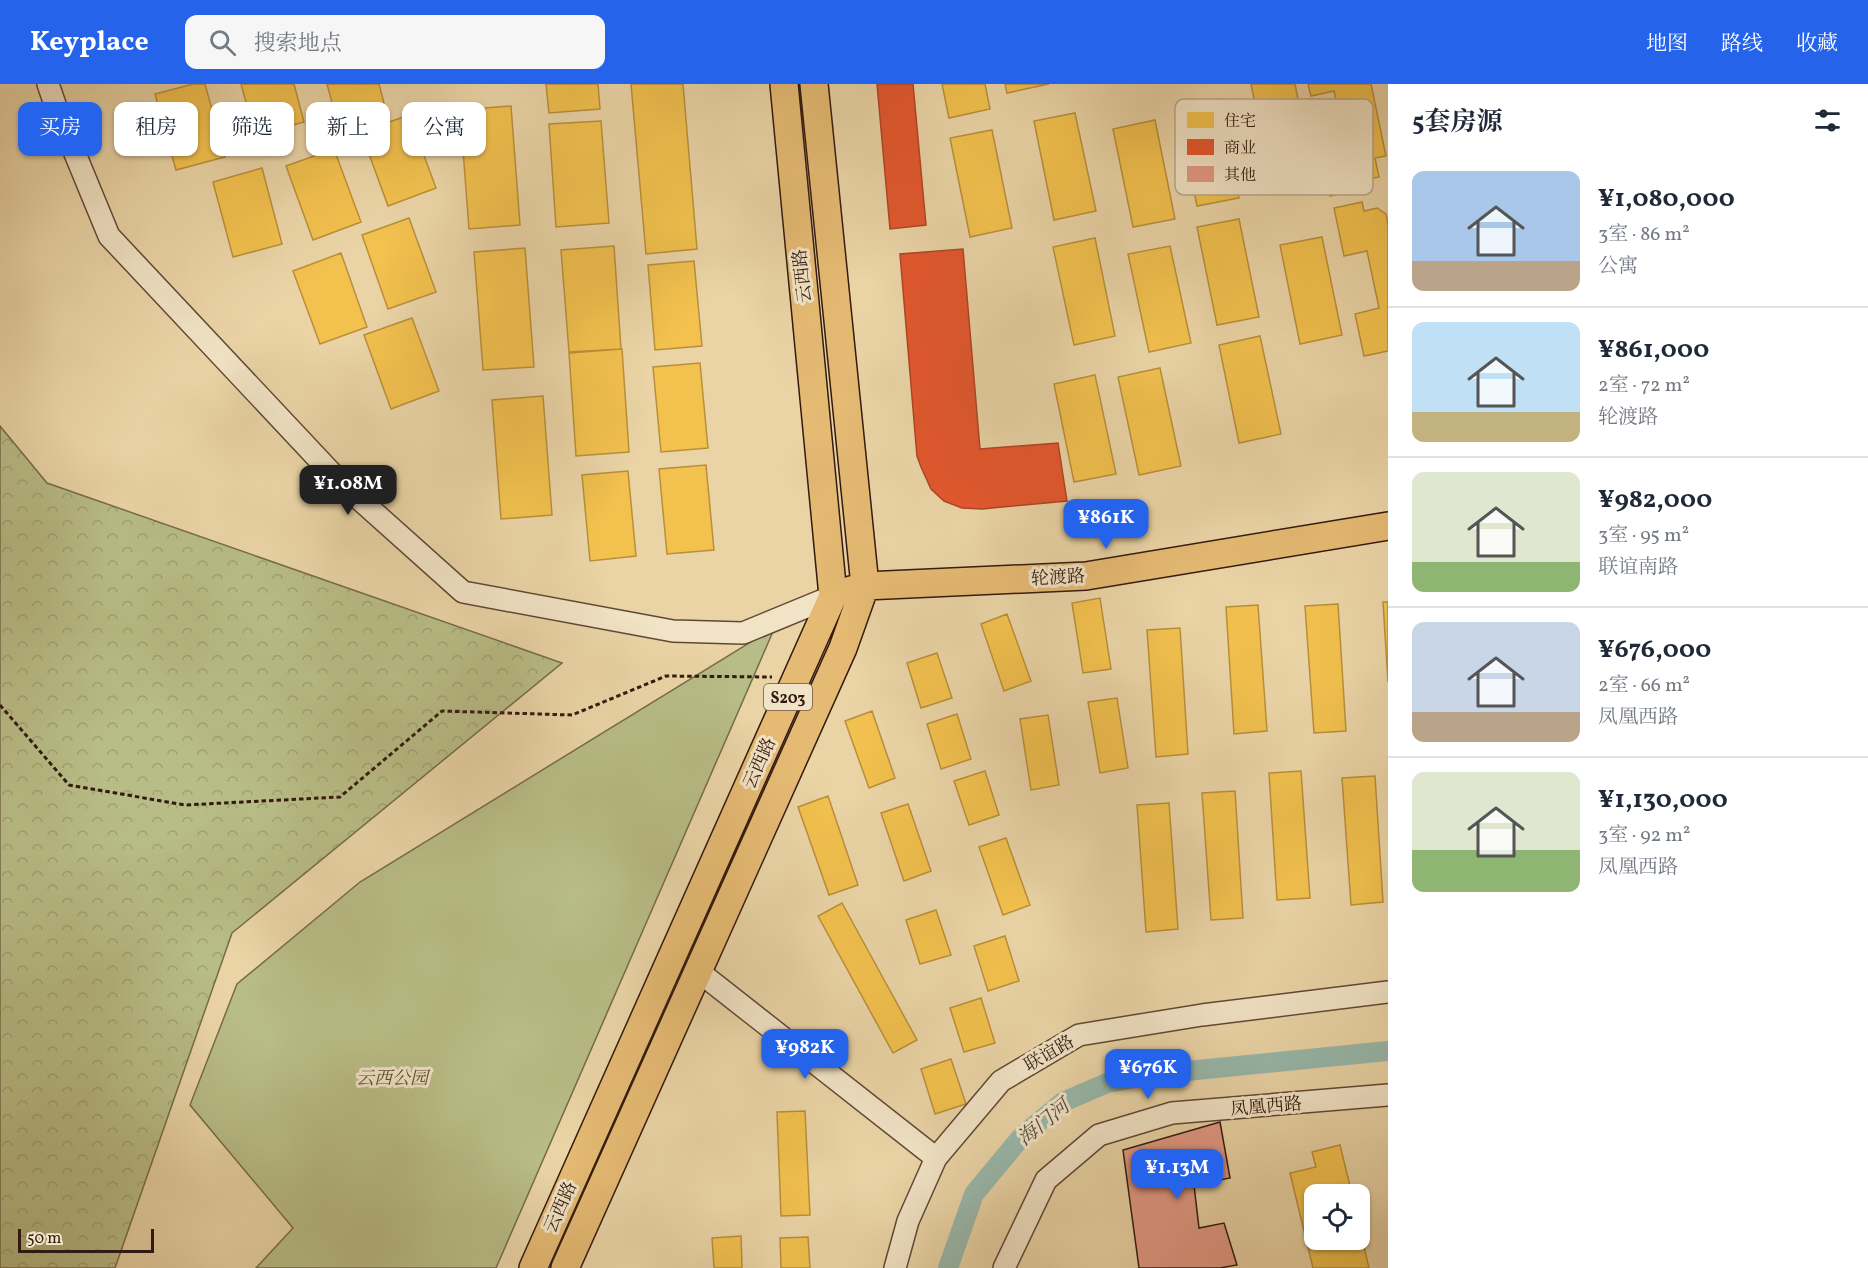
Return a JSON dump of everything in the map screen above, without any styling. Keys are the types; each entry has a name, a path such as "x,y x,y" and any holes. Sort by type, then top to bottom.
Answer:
{"main road":[{"name":"云西路","path":"533,1268 834,596 784,84"},
{"name":"云西路","path":"566,1268 843,648 865,586 814,84"},
{"name":"轮渡路","path":"834,596 865,586 1086,576 1388,526"}],"street":[{"path":"48,84 109,236 339,481 463,592 673,630 743,633 834,596"},
{"path":"698,971 936,1158"},
{"name":"联谊路","path":"895,1268 908,1221 936,1158 1001,1081 1079,1035 1202,1015 1388,992"},
{"name":"凤凰西路","path":"1004,1268 1046,1180 1099,1135 1172,1113 1388,1095"}],"path":[{"path":"0,705 69,785 185,805 340,797 442,711 573,715 666,676 797,677"}],"green space":[{"path":"0,426 47,483 562,663 232,933 115,1268 0,1268"},
{"name":"云西公园","path":"775,627 496,1268 256,1268 293,1228 190,1105 237,984 360,882"}],"building: 住宅":[{"path":"193,84 205,84 210,102 210,156 225,157 176,170 172,156 198,156 198,102 157,102 155,94"},
{"path":"241,84 294,84 304,122 294,125 294,102 246,102"},
{"path":"327,84 379,84 384,102 332,102"},
{"path":"546,84 598,84 600,109 549,113"},
{"path":"631,84 683,84 697,249 646,254"},
{"path":"942,84 985,84 990,109 949,118"},
{"path":"1005,84 1049,84 1007,93"},
{"path":"1251,84 1295,84 1298,99 1254,99"},
{"path":"1308,84 1371,84 1386,156 1375,158 1379,177 1373,178 1373,99 1336,99 1334,91 1311,96"},
{"path":"511,106 520,225 469,229 463,156 486,156 486,108"},
{"path":"1075,113 1096,211 1054,220 1034,121"},
{"path":"402,117 402,156 424,156 436,188 388,206 370,156 390,156 390,122"},
{"path":"1155,120 1175,219 1133,227 1113,129"},
{"path":"601,121 609,223 556,227 549,124"},
{"path":"992,130 1012,228 970,237 950,138"},
{"path":"314,156 337,156 361,222 313,240 286,166"},
{"path":"262,168 282,244 233,257 213,182"},
{"path":"1195,195 1238,195 1239,198 1197,206"},
{"path":"1362,202 1364,211 1377,208 1386,214 1388,225 1388,351 1364,356 1355,314 1379,308 1367,251 1344,256 1334,208"},
{"path":"409,218 436,292 388,309 362,235"},
{"path":"1239,219 1259,317 1217,325 1197,227"},
{"path":"1322,237 1342,335 1300,344 1280,245"},
{"path":"1095,238 1115,336 1074,345 1053,247"},
{"path":"614,246 621,349 569,352 561,250"},
{"path":"1170,246 1191,343 1149,352 1128,254"},
{"path":"525,248 534,367 483,370 474,252"},
{"path":"341,253 367,327 320,344 293,271"},
{"path":"694,261 702,346 655,350 648,265"},
{"path":"412,318 439,391 391,409 364,335"},
{"path":"1260,336 1281,434 1239,443 1219,345"},
{"path":"622,349 629,452 576,456 569,353"},
{"path":"700,363 708,448 661,452 653,367"},
{"path":"1160,368 1181,466 1139,475 1118,377"},
{"path":"1095,375 1116,474 1074,482 1054,384"},
{"path":"543,396 552,515 501,519 492,400"},
{"path":"706,465 714,550 667,554 659,469"},
{"path":"628,471 636,556 590,561 582,475"},
{"path":"1100,598 1111,669 1083,673 1072,603"},
{"path":"1383,602 1388,602 1388,682"},
{"path":"1338,604 1346,731 1314,733 1305,606"},
{"path":"1258,605 1267,731 1234,734 1226,607"},
{"path":"1007,614 1031,681 1004,691 981,624"},
{"path":"1180,628 1188,754 1156,757 1147,630"},
{"path":"937,653 952,698 921,708 907,663"},
{"path":"1117,698 1128,768 1100,773 1088,702"},
{"path":"872,711 895,778 869,788 845,721"},
{"path":"957,714 971,759 941,769 927,724"},
{"path":"1048,715 1059,785 1031,790 1020,719"},
{"path":"985,771 999,815 969,825 954,781"},
{"path":"1301,771 1310,898 1277,900 1269,773"},
{"path":"1375,776 1383,902 1351,905 1342,778"},
{"path":"1235,791 1243,918 1211,920 1202,793"},
{"path":"828,796 858,885 829,895 798,807"},
{"path":"1169,803 1178,929 1146,932 1137,805"},
{"path":"908,804 931,871 904,881 881,813"},
{"path":"1006,838 1030,905 1003,915 979,847"},
{"path":"842,903 917,1040 893,1053 818,916"},
{"path":"936,910 951,955 920,964 906,920"},
{"path":"1005,936 1019,981 988,991 974,946"},
{"path":"981,998 995,1043 964,1052 950,1008"},
{"path":"951,1059 966,1104 935,1114 921,1069"},
{"path":"805,1111 810,1215 781,1216 777,1112"},
{"path":"1340,1145 1350,1184 1304,1184 1304,1231 1290,1173 1316,1167 1312,1152"},
{"path":"741,1236 742,1268 714,1268 712,1238"},
{"path":"808,1237 810,1268 781,1268 780,1238"},
{"path":"1309,1250 1365,1250 1369,1268 1313,1268"}],"building: 商业":[{"path":"877,84 913,84 926,225 890,229"},
{"path":"963,249 980,449 1058,443 1067,501 982,509 962,508 944,501 931,489 921,467 917,456 900,254"}],"building: 其他":[{"path":"1220,1122 1230,1178 1194,1185 1199,1228 1224,1223 1237,1265 1220,1268 1139,1268 1123,1150"}],"waterway":[{"name":"海门河","path":"948,1268 974,1194 1023,1135 1063,1102 1107,1083 1157,1074 1388,1051"}]}
